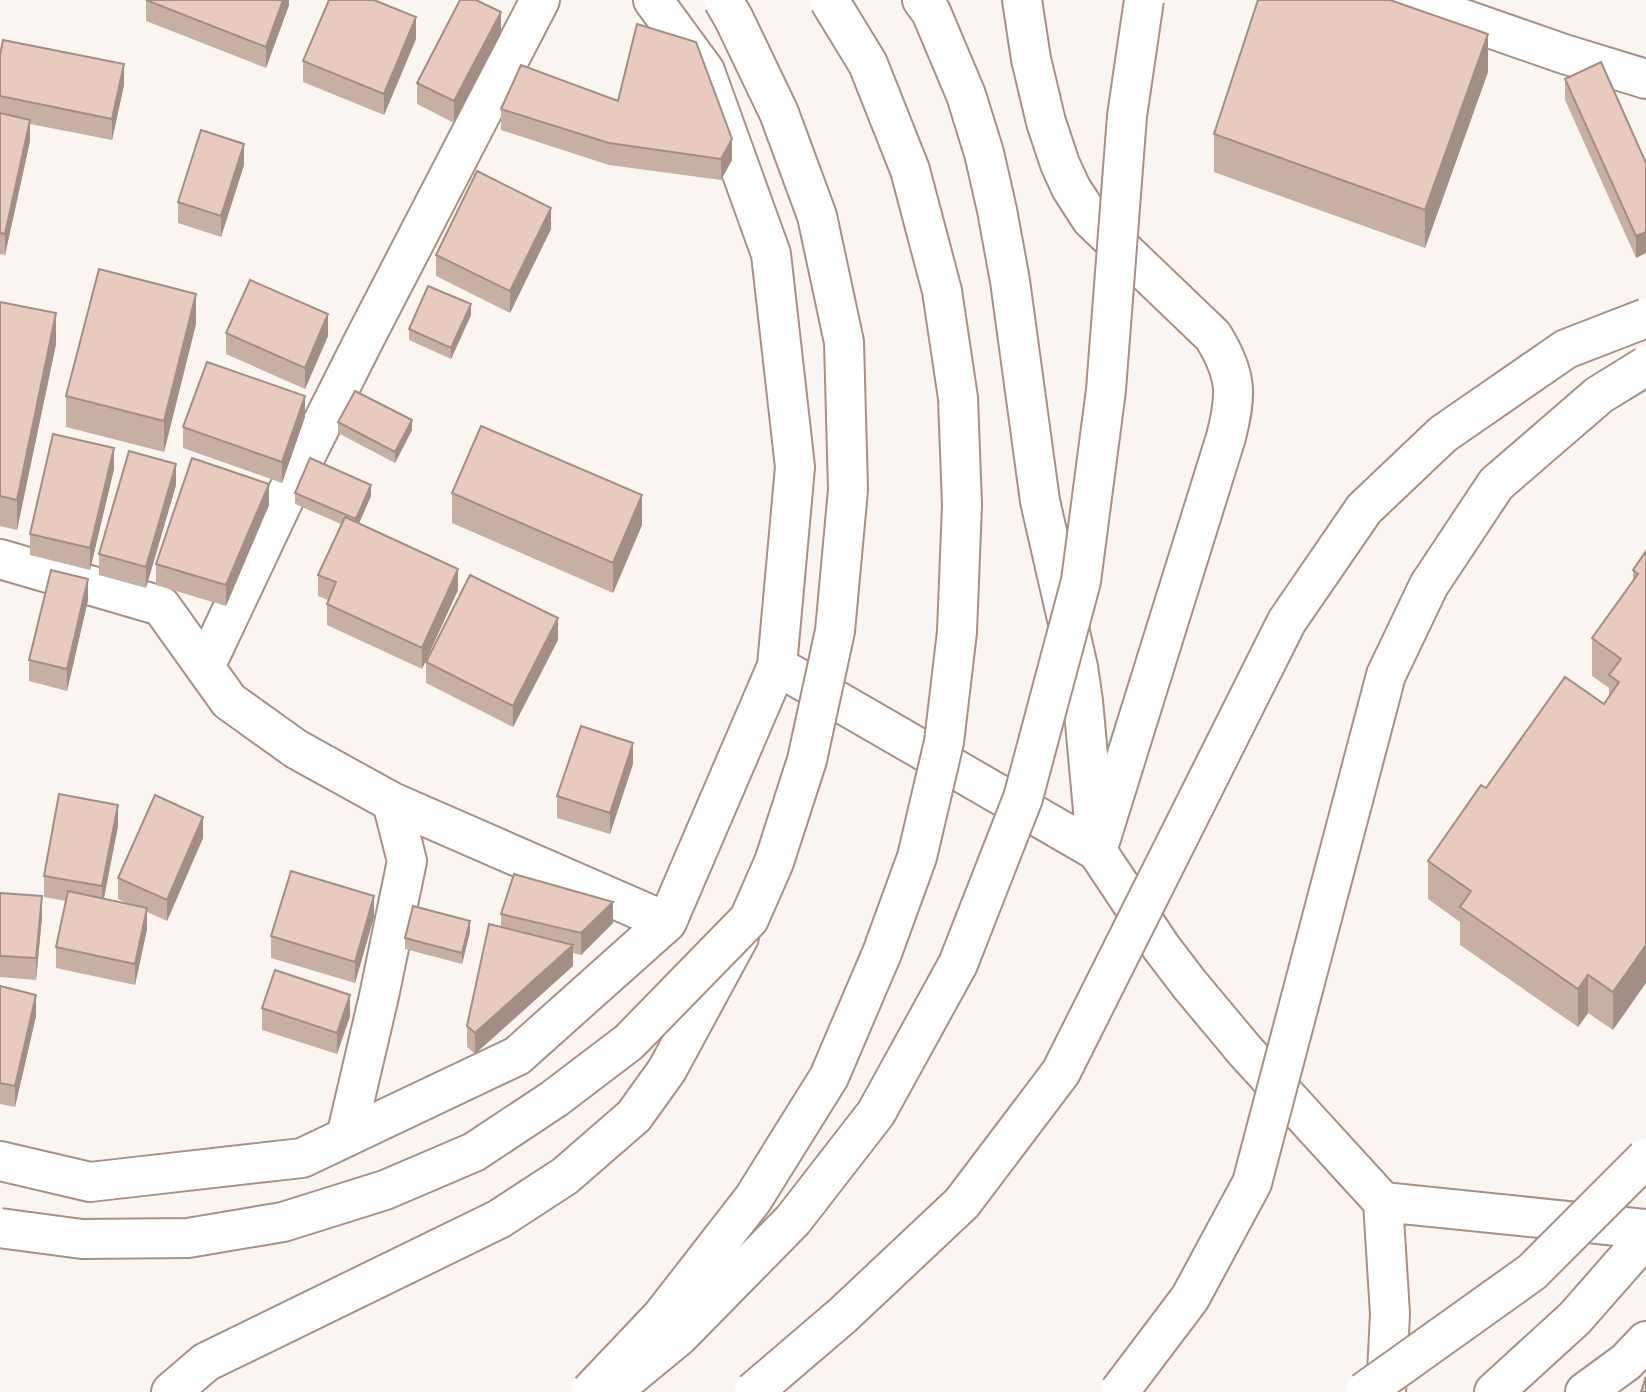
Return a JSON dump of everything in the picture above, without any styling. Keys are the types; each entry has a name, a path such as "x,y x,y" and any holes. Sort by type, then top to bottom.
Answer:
{"main road":[{"path":"205,667 335,397 540,0"},
{"path":"0,1161 90,1182 302,1158 517,1056 667,922 776,666 795,467 771,254 705,71 653,0"},
{"path":"171,1392 206,1362 499,1219 565,1176 634,1116 667,1070 749,919 774,862 807,760 835,631 848,490 844,342 817,216 779,113 723,0"},
{"path":"590,1392 662,1316 753,1199 830,1077 882,953 917,857 944,742 957,632 962,505 958,397 942,291 911,170 869,64 829,0"},
{"path":"1022,0 1031,59 1046,122 1071,188 1091,219 1213,336 1232,376 1234,406 1226,437 1097,851"},
{"path":"611,1392 679,1336 793,1220 876,1113 958,964 1023,798 1081,581 1106,390 1127,116 1144,0"},
{"path":"1409,0 1564,54 1646,79"},
{"path":"926,6 966,95 984,153 997,210 1010,281 1040,501 1082,690 1097,851"},
{"path":"754,1392 843,1315 962,1203 1061,1072 1287,621 1364,509 1443,434 1566,349 1646,318"},
{"path":"1119,1392 1190,1298 1252,1183 1385,675 1429,585 1496,484 1600,395 1646,366"},
{"path":"0,559 161,606 229,701 296,749 392,802 667,922"},
{"path":"776,666 1097,851 1161,947 1190,985 1246,1052 1383,1202 1390,1314 1386,1392"},
{"path":"346,1137 380,996 407,861 392,802"},
{"path":"0,1228 82,1239 188,1238 283,1222 385,1190 474,1152 554,1099 629,1042 749,919"},
{"path":"1364,1392 1532,1272 1646,1158"},
{"path":"1383,1202 1646,1229"},
{"path":"1494,1392 1575,1318 1646,1237"},
{"path":"1585,1392 1639,1358"}],"building":[{"path":"146,0 283,0 266,47"},
{"path":"329,0 374,0 416,17 384,94 303,61"},
{"path":"460,0 476,0 501,12 454,101 417,83"},
{"path":"1258,0 1390,0 1488,34 1425,210 1214,134"},
{"path":"637,24 696,42 732,139 721,159 609,143 501,109 521,65 618,101"},
{"path":"3,40 124,64 112,119 0,96 0,55"},
{"path":"1601,62 1646,163 1646,232 1636,236 1565,79"},
{"path":"0,113 30,120 5,234 0,233"},
{"path":"201,130 244,144 221,216 178,202"},
{"path":"477,171 551,208 510,291 436,255"},
{"path":"99,269 196,294 164,421 66,396"},
{"path":"250,280 328,314 305,368 226,333"},
{"path":"428,286 471,304 451,348 409,329"},
{"path":"0,302 56,313 17,500 0,496"},
{"path":"207,362 305,396 282,462 183,427"},
{"path":"355,391 412,420 395,452 338,422"},
{"path":"481,426 642,495 613,563 452,493"},
{"path":"53,434 114,448 90,548 30,534"},
{"path":"129,451 176,464 146,567 99,554"},
{"path":"192,458 269,484 226,585 156,564"},
{"path":"310,458 371,485 356,519 295,493"},
{"path":"345,517 458,569 422,648 327,604 336,582 318,575"},
{"path":"1646,551 1646,945 1613,992 1588,975 1578,989 1460,907 1471,891 1428,861 1481,785 1486,788 1565,677 1604,704 1619,682 1609,675 1621,659 1592,638 1638,574 1633,570"},
{"path":"51,570 88,579 67,669 29,660"},
{"path":"470,575 558,618 513,706 426,662"},
{"path":"581,726 633,743 610,813 557,796"},
{"path":"59,794 118,805 102,886 44,876"},
{"path":"155,795 203,817 167,900 118,878"},
{"path":"291,871 374,896 355,962 271,936"},
{"path":"514,874 613,902 581,933 501,914"},
{"path":"68,891 147,908 135,964 56,947"},
{"path":"0,893 42,896 36,958 0,956"},
{"path":"413,906 470,921 462,953 405,938"},
{"path":"489,924 573,945 475,1033 467,1026"},
{"path":"275,970 350,995 337,1033 262,1008"},
{"path":"0,986 36,995 15,1086 0,1083"},
{"path":"1646,1376 1646,1392 1641,1392"}]}
